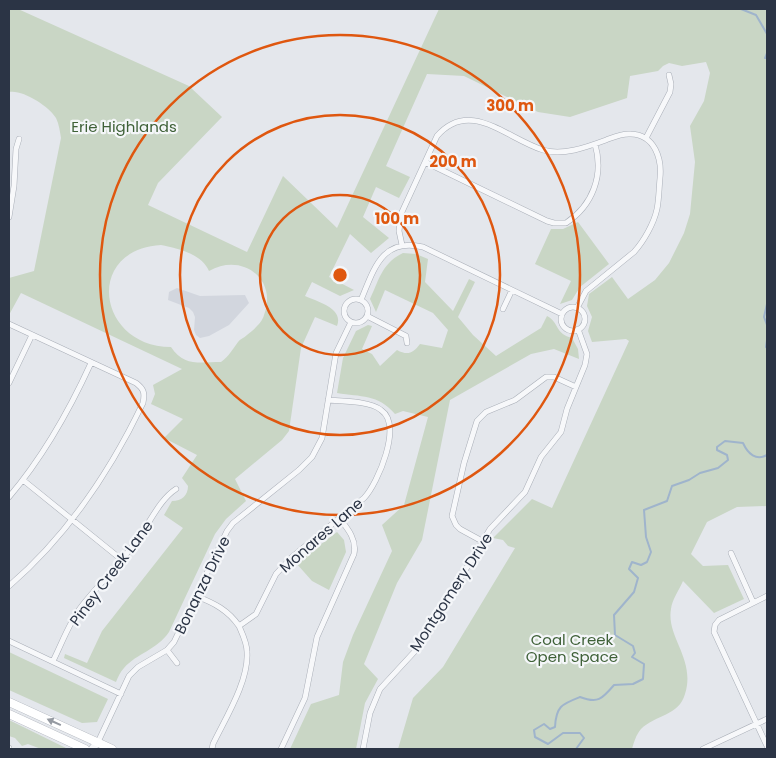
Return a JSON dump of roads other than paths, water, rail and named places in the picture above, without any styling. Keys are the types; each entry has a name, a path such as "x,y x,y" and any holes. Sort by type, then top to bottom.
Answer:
{"main road":[{"path":"9,702 97,746 112,749"},
{"path":"9,714 85,749"}],"street":[{"path":"646,138 670,92 669,75"},
{"path":"402,244 400,214 437,136 444,128 461,120 478,120 532,146 551,152 573,150 621,135 631,134 646,138 656,151 661,167 655,216 641,244 634,252 586,291 577,308"},
{"path":"9,217 14,186 16,149 19,139"},
{"path":"425,162 547,221 566,224 586,205 594,189 598,159 595,144"},
{"path":"361,300 381,258 391,248 402,244 412,244 423,247 562,314"},
{"path":"503,309 511,289"},
{"path":"352,300 361,300 368,309 367,316 360,323 351,322 345,317 344,309 352,300"},
{"path":"570,308 577,308 583,313 585,320 578,329 570,330 564,326 562,314 570,308"},
{"path":"367,316 406,336 407,343"},
{"name":"Bonanza Drive","path":"97,746 129,676 138,666 167,650 174,642 222,540 233,524 299,470 312,457 322,438 336,353 351,322"},
{"path":"9,324 136,383 145,394 143,403 116,457 71,520 28,570 9,586"},
{"name":"Montgomery Drive","path":"363,749 370,713 380,689 416,650 482,541 490,529 525,492 541,457 561,432 567,408 585,365 586,354 578,329"},
{"path":"9,383 32,335"},
{"path":"9,497 37,461 63,420 91,363"},
{"path":"482,541 460,529 452,516 464,463 477,421 486,412 515,400 546,377 554,377 576,387"},
{"name":"Monares Lane","path":"239,626 256,614 276,574 292,557 364,498 376,481 390,437 390,425 384,413 371,405 328,400"},
{"path":"22,480 122,560"},
{"name":"Piney Creek Lane","path":"53,662 80,608 122,560 168,494 176,489"},
{"path":"281,749 305,698 317,637 354,554 354,541 340,519"},
{"path":"732,554 753,602"},
{"path":"196,596 222,607 232,616 246,641 248,653 244,677 212,749"},
{"path":"767,596 719,620 715,625 714,632 767,746"},
{"path":"9,641 121,694"},
{"path":"167,650 177,663"},
{"path":"703,749 767,719"},
{"path":"92,749 97,746"}],"waterway":[{"path":"741,9 756,15 767,34"},
{"path":"767,53 765,58 767,58"},
{"path":"767,304 764,317 767,325"},
{"path":"767,340 767,348"},
{"path":"576,749 584,738 580,733 563,733 548,744 535,737 534,730 544,724 550,729 555,727 557,714 564,704 580,697 596,700 603,697 614,685 633,684 643,679 644,664 632,657 635,653 633,646 615,635 614,615 634,592 638,578 629,569 632,562 641,565 647,562 651,552 646,537 644,510 667,501 672,486 689,480 700,473 718,468 728,460 727,455 717,450 717,447 725,441 743,443 747,450 756,457 767,455"}],"park label":[{"name":"Erie Highlands","path":"124,126"},
{"name":"Coal Creek Open Space","path":"572,648"}]}
